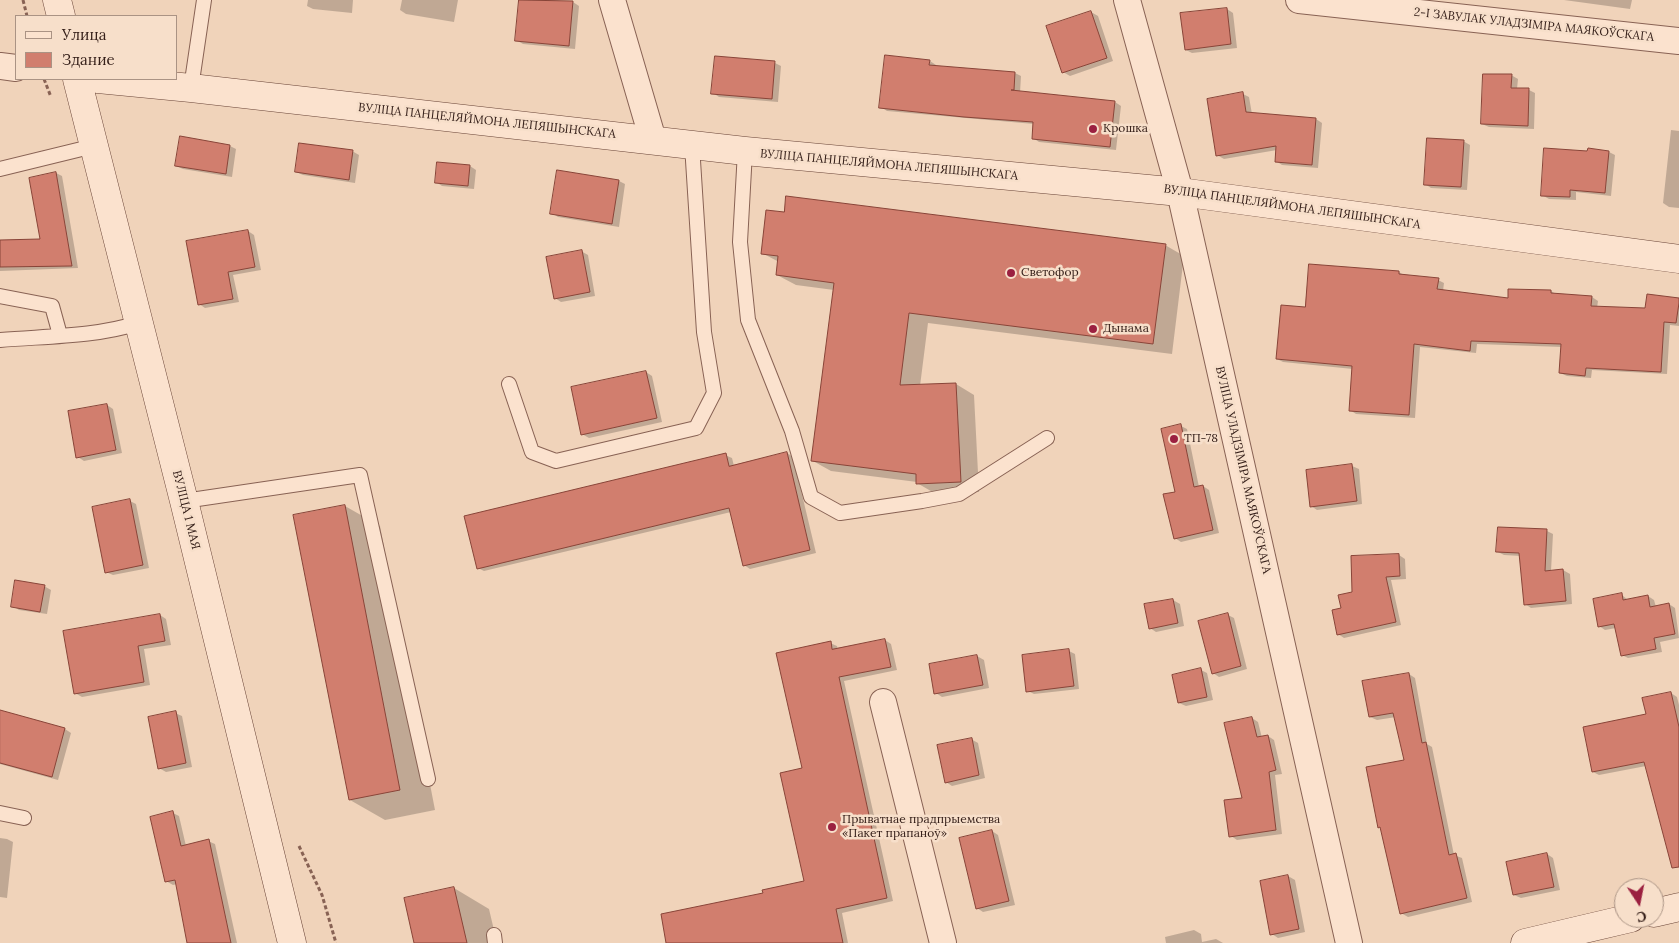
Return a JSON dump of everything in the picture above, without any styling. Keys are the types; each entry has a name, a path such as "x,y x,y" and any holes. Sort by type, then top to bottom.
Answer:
{"street":[{"path":"57,0 61,15"},
{"path":"612,0 653,140"},
{"name":"ВУЛІЦА УЛАДЗІМІРА МАЯКОЎСКАГА","path":"1126,0 1180,192 1350,943"},
{"name":"2-І ЗАВУЛАК УЛАДЗІМІРА МАЯКОЎСКАГА","path":"1299,0 1679,41"},
{"path":"0,66 15,68"},
{"name":"ВУЛІЦА 1 МАЯ","path":"77,80 184,501 292,943"},
{"name":"ВУЛІЦА ПАНЦЕЛЯЙМОНА ЛЕПЯШЫНСКАГА","path":"108,80 744,151 1180,192 1679,259"},
{"path":"884,702 943,943"},
{"path":"1664,911 1679,907"},
{"path":"1525,943 1614,922"}],"lane":[{"path":"191,88 204,0"},
{"path":"509,384 532,452 556,461 696,428 714,393 704,332 692,145"},
{"path":"0,169 94,146"},
{"path":"744,151 740,242 748,320 792,431 811,497 840,513 959,494 1047,438"},
{"path":"0,296 52,306 60,335"},
{"path":"0,340 83,335 115,330 139,323"},
{"path":"184,501 360,475 428,779"},
{"path":"0,813 24,818"}],"path":[{"path":"23,0 27,15"}],"building":[{"path":"519,0 573,1 569,46 515,41"},
{"path":"1227,8 1231,44 1185,50 1180,13"},
{"path":"1091,11 1107,58 1062,73 1046,26"},
{"path":"885,55 930,60 929,65 1015,72 1014,90 1011,90 1115,101 1110,147 1032,139 1033,122 879,108"},
{"path":"715,56 775,61 772,99 711,94"},
{"path":"1483,74 1512,74 1511,88 1529,88 1528,126 1481,124"},
{"path":"1243,92 1246,112 1316,118 1312,165 1275,162 1276,146 1216,156 1207,99"},
{"path":"180,136 230,145 226,174 175,166"},
{"path":"1427,138 1464,140 1461,187 1424,185"},
{"path":"299,143 353,150 349,180 295,172"},
{"path":"1544,148 1587,151 1588,148 1609,151 1605,193 1570,190 1570,197 1541,196"},
{"path":"437,162 470,165 468,186 435,183"},
{"path":"557,170 619,180 612,224 550,214"},
{"path":"56,172 72,266 0,267 0,240 40,239 29,178"},
{"name":"Дынама","path":"786,196 1166,244 1153,344 909,313 900,385 956,383 961,482 916,484 916,474 811,461 834,283 776,275 778,256 761,254 766,210 784,212"},
{"path":"248,230 255,267 228,272 233,299 198,305 186,241"},
{"path":"582,250 590,292 554,299 546,257"},
{"path":"1309,264 1399,271 1399,274 1439,278 1437,289 1508,298 1508,289 1551,290 1551,293 1592,296 1591,306 1645,308 1647,294 1679,298 1679,303 1676,323 1664,322 1661,372 1586,368 1585,376 1559,373 1561,344 1471,341 1470,351 1414,344 1409,415 1349,411 1352,366 1276,359 1281,305 1305,307"},
{"path":"646,371 657,418 581,435 571,387"},
{"path":"107,404 116,450 76,458 68,411"},
{"path":"1181,424 1194,487 1203,485 1213,530 1174,539 1163,494 1175,492 1161,429"},
{"path":"787,452 810,550 743,566 729,508 477,569 464,516 726,453 729,466"},
{"path":"1352,464 1357,501 1310,507 1306,470"},
{"path":"130,499 143,565 105,573 92,507"},
{"path":"345,505 400,790 349,800 293,515"},
{"path":"1498,527 1547,529 1545,571 1563,569 1566,601 1524,605 1519,553 1496,552"},
{"path":"1399,554 1400,576 1386,577 1396,622 1337,635 1332,610 1341,608 1338,595 1352,592 1351,556"},
{"path":"15,580 45,585 40,612 11,607"},
{"path":"1622,593 1623,600 1648,595 1650,607 1669,603 1675,634 1654,638 1656,649 1621,656 1614,624 1598,627 1593,599"},
{"path":"1173,599 1178,623 1149,629 1144,604"},
{"path":"1228,613 1241,666 1212,674 1198,621"},
{"path":"160,614 165,641 138,646 144,682 74,694 63,631"},
{"name":"Прыватнае прадпрыемства «Пакет прапаноў»","path":"885,639 891,667 839,677 887,898 836,909 843,943 666,943 661,914 763,893 762,890 804,881 780,773 802,768 776,653 831,641 832,649"},
{"path":"1069,649 1074,686 1026,692 1022,655"},
{"path":"977,655 983,685 934,694 929,664"},
{"path":"1201,668 1207,697 1178,703 1172,675"},
{"path":"1409,673 1422,743 1426,742 1449,855 1456,853 1467,898 1400,914 1380,827 1378,828 1366,767 1404,760 1393,713 1369,717 1362,681"},
{"path":"1671,692 1679,727 1679,867 1672,868 1644,762 1592,772 1583,727 1646,714 1642,698"},
{"path":"0,710 65,728 52,777 0,763"},
{"path":"176,711 186,763 158,769 148,717"},
{"path":"1252,717 1257,737 1268,735 1276,770 1269,772 1276,830 1229,837 1224,800 1242,798 1224,723"},
{"path":"972,738 979,775 945,783 937,745"},
{"path":"173,811 181,846 209,839 231,943 187,943 175,880 165,882 150,817"},
{"path":"992,830 1009,901 976,909 959,838"},
{"path":"1547,853 1554,887 1513,895 1506,862"},
{"path":"1288,875 1299,929 1270,935 1260,881"},
{"path":"454,887 467,943 414,943 404,898"}],"place":[{"name":"Крошка","path":"1093,129"},
{"name":"Светофор","path":"1011,273"},
{"name":"Дынама","path":"1093,329"},
{"name":"ТП-78","path":"1174,439"},
{"name":"Прыватнае прадпрыемства «Пакет прапаноў»","path":"832,827"}]}
